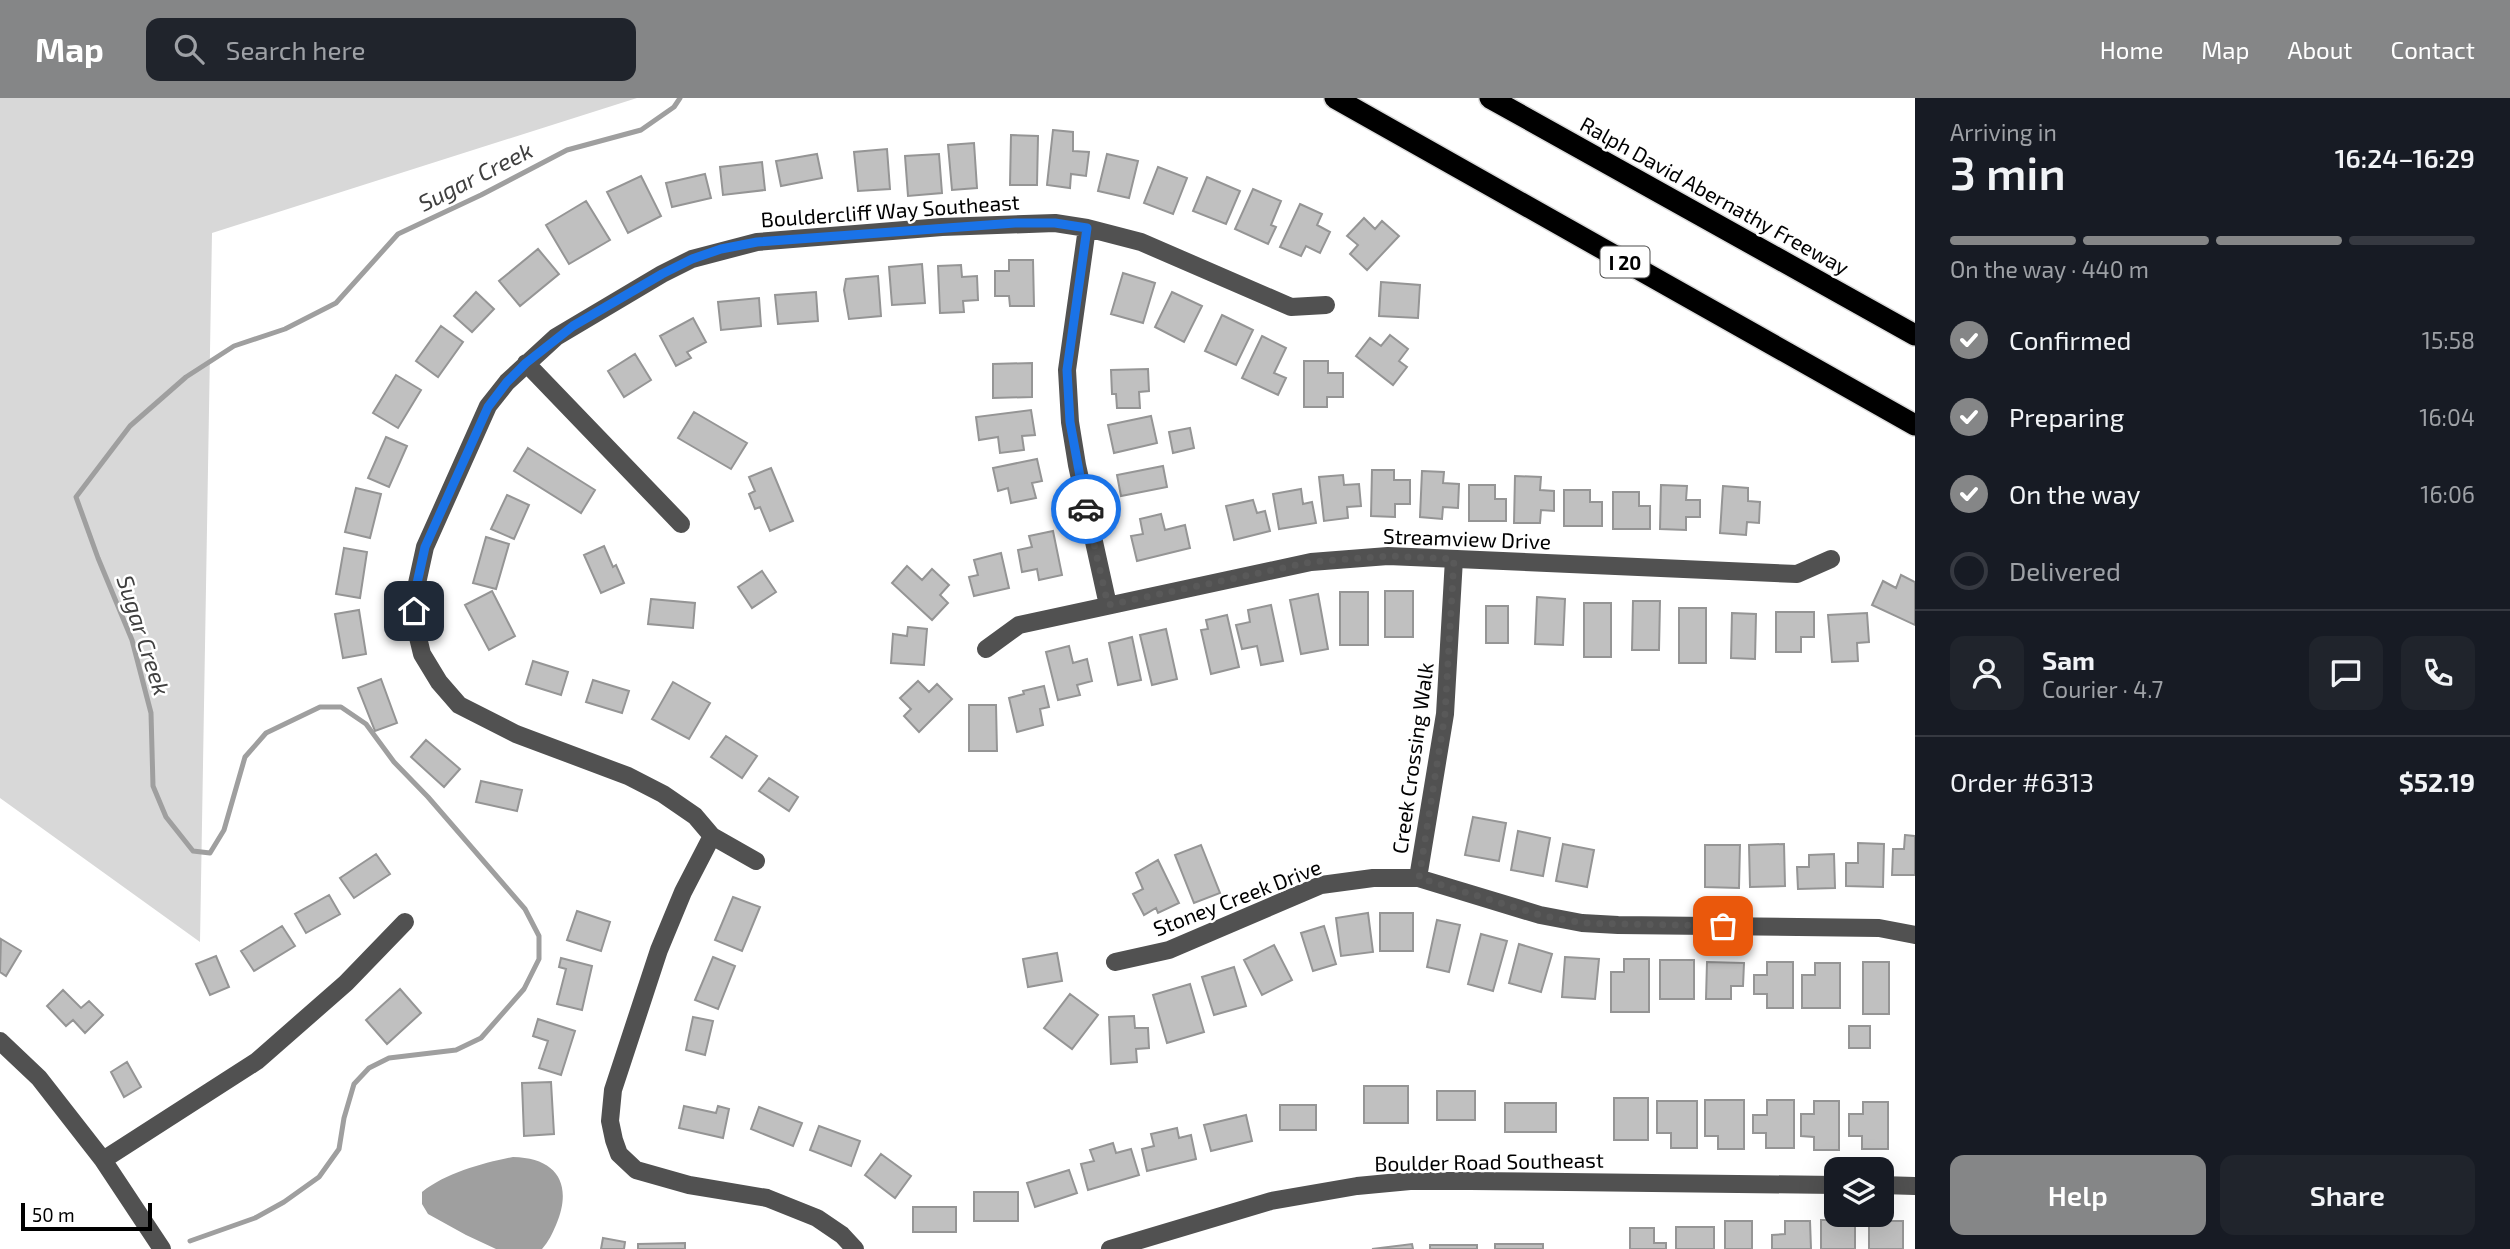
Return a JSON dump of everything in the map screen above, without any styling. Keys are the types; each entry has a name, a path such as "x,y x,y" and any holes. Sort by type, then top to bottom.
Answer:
{"highway":[{"name":"I 20","path":"1335,98 1915,425"},
{"name":"Ralph David Abernathy Freeway","path":"1490,98 1915,335"}],"street":[{"name":"Bouldercliff Way Southeast","path":"756,861 712,836 695,816 663,794 628,776 516,734 458,705 439,682 422,654 415,625 414,597 425,547 488,407 526,363 573,326 662,274 692,259 721,249 757,242 966,226 1055,223 1087,228 1141,242 1291,307 1326,305"},
{"path":"1087,228 1067,370 1070,422 1077,465 1108,605"},
{"path":"526,363 681,524"},
{"name":"Streamview Drive","path":"986,649 1019,625 1311,562 1388,556 1797,574 1831,559"},
{"name":"Creek Crossing Walk","path":"1419,878 1445,714 1454,559"},
{"path":"712,836 683,892 659,950 613,1090 610,1121 614,1140 619,1154 636,1170 689,1185 768,1198 817,1219 842,1235 855,1249"},
{"name":"Stoney Creek Drive","path":"1115,961 1169,950 1321,885 1373,877 1419,878 1540,915 1582,923 1879,928 1915,935"},
{"path":"103,1160 257,1061 346,983 405,922"},
{"path":"0,1041 39,1078 103,1160 162,1249"},
{"name":"Boulder Road Southeast","path":"1110,1249 1271,1201 1357,1186 1410,1181 1824,1185"},
{"path":"1894,1185 1915,1186"}],"shaded area":[{"path":"0,98 637,98 212,233 200,942 0,798"},
{"path":"513,1157 541,1162 558,1176 562,1186 561,1211 552,1234 542,1249 496,1249 428,1214 422,1204 422,1192 442,1179"}],"building":[{"path":"1053,130 1073,132 1073,151 1089,152 1086,176 1071,174 1070,188 1047,185"},
{"path":"1011,135 1038,136 1037,185 1010,185"},
{"path":"974,143 977,188 952,190 948,145"},
{"path":"887,149 890,189 858,191 854,152"},
{"path":"817,154 822,178 781,186 776,161"},
{"path":"939,154 942,193 908,196 905,156"},
{"path":"1107,154 1138,161 1129,198 1098,191"},
{"path":"762,162 765,190 723,195 720,167"},
{"path":"1158,167 1187,178 1173,214 1144,203"},
{"path":"705,174 711,198 672,207 666,183"},
{"path":"641,176 661,216 628,233 607,192"},
{"path":"1207,177 1240,191 1226,224 1193,211"},
{"path":"1253,189 1281,201 1271,225 1276,227 1268,244 1235,229"},
{"path":"586,201 610,240 569,264 546,225"},
{"path":"1300,204 1322,214 1317,225 1330,232 1320,253 1306,246 1301,256 1280,247"},
{"path":"1364,218 1375,229 1382,221 1399,236 1367,270 1350,254 1358,245 1347,236"},
{"path":"538,249 559,274 520,306 499,281"},
{"path":"1009,260 1033,260 1034,306 1010,306 1009,296 995,296 995,271 1009,271"},
{"path":"922,264 925,303 892,305 889,267"},
{"path":"961,265 962,277 977,276 978,300 963,301 964,312 940,313 938,266"},
{"path":"1123,273 1155,283 1143,323 1111,314"},
{"path":"878,276 881,316 849,319 844,290 846,279"},
{"path":"1381,282 1420,285 1418,318 1379,316"},
{"path":"476,292 494,309 472,332 454,316"},
{"path":"816,292 818,321 778,324 775,295"},
{"path":"1172,292 1202,306 1184,342 1155,327"},
{"path":"759,298 761,326 721,330 718,302"},
{"path":"1222,315 1253,330 1236,365 1205,351"},
{"path":"693,318 706,342 687,352 691,358 676,366 660,336"},
{"path":"441,326 463,342 438,377 416,361"},
{"path":"1390,335 1408,349 1399,361 1407,367 1393,385 1356,356 1370,338 1381,346"},
{"path":"1262,336 1286,348 1274,373 1286,378 1278,395 1242,378"},
{"path":"635,354 651,380 624,397 608,371"},
{"path":"1304,361 1328,361 1328,373 1343,373 1343,397 1327,397 1327,407 1304,407"},
{"path":"1032,363 1032,397 993,398 993,364"},
{"path":"1148,369 1149,391 1139,392 1140,408 1117,408 1116,394 1112,394 1111,370"},
{"path":"396,375 421,390 398,428 373,413"},
{"path":"1031,410 1035,435 1022,436 1024,450 1000,453 998,437 979,440 976,417"},
{"path":"694,412 747,443 731,469 678,438"},
{"path":"1151,416 1157,443 1114,453 1108,425"},
{"path":"1190,428 1194,448 1173,453 1169,432"},
{"path":"386,437 407,446 389,487 368,478"},
{"path":"528,448 595,490 581,513 514,471"},
{"path":"1037,459 1042,481 1032,483 1036,498 1011,503 1008,488 998,491 993,468"},
{"path":"1163,466 1167,487 1121,496 1117,475"},
{"path":"771,468 793,521 770,531 760,507 755,509 749,494 755,491 749,477"},
{"path":"1372,470 1394,470 1394,480 1410,480 1410,504 1395,504 1395,517 1371,516"},
{"path":"1422,471 1444,472 1443,483 1459,484 1458,508 1443,507 1442,519 1420,517"},
{"path":"1343,475 1344,485 1359,484 1361,506 1347,507 1348,518 1324,521 1319,477"},
{"path":"1515,476 1541,477 1540,490 1554,491 1554,511 1541,510 1540,523 1514,523"},
{"path":"1469,485 1495,485 1495,499 1506,499 1506,521 1469,521"},
{"path":"1661,485 1687,486 1686,500 1700,500 1700,517 1686,517 1686,530 1660,529"},
{"path":"1723,486 1748,488 1748,501 1760,502 1759,523 1747,522 1746,535 1720,533"},
{"path":"356,488 381,494 370,538 345,532"},
{"path":"1301,489 1303,504 1312,502 1316,523 1279,529 1273,494"},
{"path":"1564,490 1590,490 1590,502 1602,502 1602,526 1564,526"},
{"path":"1613,492 1639,492 1639,506 1650,506 1650,529 1613,529"},
{"path":"507,495 529,505 514,539 491,529"},
{"path":"1253,500 1257,513 1265,511 1270,531 1234,540 1226,506"},
{"path":"1161,514 1165,530 1185,525 1190,548 1137,561 1131,536 1143,534 1140,519"},
{"path":"1053,531 1062,575 1039,580 1037,569 1022,572 1018,550 1032,547 1029,536"},
{"path":"486,537 509,544 496,589 473,583"},
{"path":"604,546 624,583 601,593 584,555"},
{"path":"344,548 367,552 360,598 336,594"},
{"path":"1001,553 1009,588 974,596 969,577 978,575 974,560"},
{"path":"907,566 922,580 932,569 949,585 940,595 948,603 932,620 892,583"},
{"path":"762,571 776,592 752,608 738,587"},
{"path":"1901,575 1915,582 1915,625 1872,605 1883,581 1896,588"},
{"path":"492,591 515,636 489,650 465,605"},
{"path":"1385,591 1413,591 1413,637 1385,637"},
{"path":"1340,592 1368,592 1368,645 1340,645"},
{"path":"1318,594 1328,649 1301,654 1290,600"},
{"path":"1537,597 1565,599 1563,645 1535,644"},
{"path":"651,599 695,603 693,628 648,624"},
{"path":"1633,601 1660,601 1659,650 1632,650"},
{"path":"1584,603 1611,603 1611,657 1584,657"},
{"path":"1271,605 1283,661 1261,665 1257,646 1242,649 1236,625 1250,622 1248,610"},
{"path":"1486,606 1508,606 1508,643 1486,643"},
{"path":"1679,608 1706,608 1706,663 1679,663"},
{"path":"359,610 366,654 343,658 335,614"},
{"path":"1776,612 1814,612 1814,637 1801,637 1801,652 1776,652"},
{"path":"1732,613 1756,614 1755,659 1731,658"},
{"path":"1867,613 1869,642 1857,643 1858,661 1832,662 1828,615"},
{"path":"1227,615 1239,667 1211,674 1201,630 1208,629 1206,620"},
{"path":"908,627 927,629 924,665 891,663 893,634 907,636"},
{"path":"1166,629 1177,679 1152,685 1140,635"},
{"path":"1132,637 1141,680 1118,685 1109,643"},
{"path":"1069,646 1073,663 1087,659 1092,681 1077,685 1080,695 1058,700 1046,652"},
{"path":"533,661 568,672 561,695 526,684"},
{"path":"381,679 397,723 375,731 358,688"},
{"path":"593,680 629,691 622,713 586,702"},
{"path":"918,681 929,692 937,684 952,699 919,732 904,716 911,709 900,698"},
{"path":"673,682 710,703 689,739 652,719"},
{"path":"1044,686 1049,707 1040,709 1043,725 1017,732 1009,698"},
{"path":"969,705 996,705 997,751 969,751"},
{"path":"726,736 757,756 742,778 711,757"},
{"path":"426,740 460,769 444,787 411,757"},
{"path":"769,778 798,797 789,811 759,791"},
{"path":"481,781 522,790 517,811 476,802"},
{"path":"1473,817 1506,823 1499,861 1465,855"},
{"path":"1518,831 1550,838 1543,876 1511,870"},
{"path":"1905,835 1915,836 1915,875 1892,875 1893,849 1904,849"},
{"path":"1858,843 1884,844 1883,887 1846,886 1846,863 1858,863"},
{"path":"1563,844 1594,850 1587,887 1556,881"},
{"path":"1784,844 1785,886 1750,887 1749,845"},
{"path":"1201,845 1220,893 1194,903 1175,855"},
{"path":"1705,845 1740,845 1739,888 1705,887"},
{"path":"376,854 390,874 354,898 340,878"},
{"path":"1834,854 1835,888 1798,889 1797,867 1809,867 1809,855"},
{"path":"1158,860 1179,903 1158,913 1156,908 1144,915 1133,894 1143,889 1136,873"},
{"path":"329,895 340,914 306,933 295,914"},
{"path":"733,897 760,907 742,951 715,940"},
{"path":"577,911 610,922 601,951 567,940"},
{"path":"1368,913 1373,952 1341,956 1336,918"},
{"path":"1380,913 1413,913 1413,951 1380,951"},
{"path":"1437,920 1460,925 1449,972 1427,967"},
{"path":"282,926 295,946 254,971 241,951"},
{"path":"1324,926 1336,964 1313,971 1301,933"},
{"path":"1481,934 1507,941 1493,991 1468,984"},
{"path":"1,939 21,951 6,976 0,972"},
{"path":"1519,944 1552,954 1541,992 1509,983"},
{"path":"1274,945 1292,980 1262,995 1244,960"},
{"path":"1057,953 1062,981 1028,987 1023,959"},
{"path":"216,956 229,987 210,995 196,964"},
{"path":"713,957 735,966 718,1009 695,1000"},
{"path":"1565,957 1599,959 1595,999 1562,997"},
{"path":"561,958 592,966 582,1010 557,1004 566,969 559,967"},
{"path":"1624,959 1649,959 1649,1012 1611,1012 1611,972 1624,972"},
{"path":"1660,960 1694,960 1694,999 1660,999"},
{"path":"1707,962 1744,963 1743,986 1731,986 1731,999 1706,999"},
{"path":"1767,962 1793,962 1793,1008 1767,1008 1767,994 1754,994 1754,975 1767,975"},
{"path":"1863,962 1889,962 1889,1014 1863,1014"},
{"path":"1815,963 1840,963 1840,1008 1802,1008 1802,975 1815,975"},
{"path":"1234,967 1246,1006 1214,1015 1202,977"},
{"path":"1190,984 1204,1032 1167,1043 1153,995"},
{"path":"400,989 421,1013 387,1044 366,1020"},
{"path":"63,990 81,1008 89,1001 103,1015 85,1033 73,1020 66,1026 47,1006"},
{"path":"1070,994 1098,1015 1072,1049 1044,1028"},
{"path":"1134,1016 1135,1028 1148,1028 1149,1048 1136,1049 1137,1062 1111,1064 1109,1017"},
{"path":"693,1017 713,1021 705,1055 686,1050"},
{"path":"538,1019 575,1031 561,1075 539,1068 548,1041 533,1036"},
{"path":"1849,1026 1870,1026 1870,1048 1849,1048"},
{"path":"127,1062 141,1087 124,1097 111,1072"},
{"path":"551,1082 554,1134 524,1136 522,1083"},
{"path":"1364,1086 1408,1086 1408,1123 1364,1123"},
{"path":"1437,1091 1475,1091 1475,1120 1437,1120"},
{"path":"1614,1098 1648,1098 1648,1140 1614,1140"},
{"path":"1705,1100 1744,1100 1744,1149 1718,1149 1718,1136 1705,1136"},
{"path":"1767,1100 1794,1100 1794,1148 1766,1148 1766,1133 1753,1133 1753,1115 1767,1115"},
{"path":"1657,1101 1697,1101 1697,1148 1671,1148 1671,1133 1657,1133"},
{"path":"1814,1101 1839,1101 1839,1150 1814,1150 1814,1137 1801,1136 1801,1114 1814,1114"},
{"path":"1863,1102 1888,1102 1888,1149 1862,1149 1862,1136 1849,1136 1849,1114 1863,1114"},
{"path":"1505,1103 1556,1103 1556,1132 1505,1132"},
{"path":"1280,1105 1316,1105 1316,1130 1280,1130"},
{"path":"684,1106 716,1113 718,1106 729,1109 723,1138 679,1128"},
{"path":"759,1107 802,1123 793,1146 751,1129"},
{"path":"1246,1115 1252,1141 1211,1151 1204,1125"},
{"path":"819,1126 860,1141 851,1166 810,1150"},
{"path":"1177,1128 1179,1138 1191,1135 1196,1159 1147,1171 1142,1149 1154,1146 1151,1134"},
{"path":"1113,1143 1116,1153 1131,1149 1139,1175 1088,1190 1081,1164 1094,1161 1090,1150"},
{"path":"881,1154 911,1176 895,1198 865,1175"},
{"path":"1069,1170 1077,1193 1035,1207 1027,1183"},
{"path":"974,1192 1018,1192 1018,1221 974,1221"},
{"path":"913,1207 956,1207 956,1232 913,1232"},
{"path":"1821,1220 1824,1220 1824,1227 1855,1227 1855,1249 1821,1249"},
{"path":"1725,1221 1752,1221 1752,1249 1725,1249"},
{"path":"1785,1221 1810,1221 1811,1249 1772,1249 1772,1235 1785,1234"},
{"path":"1894,1221 1903,1221 1903,1249 1869,1249 1869,1227 1894,1227"},
{"path":"1676,1227 1714,1227 1714,1249 1676,1249"},
{"path":"1630,1228 1654,1228 1654,1243 1666,1243 1666,1249 1630,1249"},
{"path":"603,1238 625,1242 624,1249 601,1249"},
{"path":"685,1243 685,1249 638,1249 638,1244"},
{"path":"1412,1244 1413,1249 1372,1249"},
{"path":"1495,1244 1543,1244 1543,1249 1495,1249"},
{"path":"1430,1245 1477,1245 1477,1249 1430,1249"}],"waterway":[{"name":"Sugar Creek","path":"190,1241 255,1218 284,1202 319,1177 339,1149 354,1084 369,1068 389,1058 456,1050 481,1038 524,989 539,959 539,936 525,909 394,762 366,724 341,707 320,707 266,733 245,757 224,830 210,853 193,851 166,817 153,786 151,713 132,640 76,497 130,426 186,377 234,346 285,329 336,303 398,234 567,150 641,130 674,107 680,98"}],"way so far":[{"path":"1086,509 1108,605 1311,562 1388,556 1454,559 1445,714 1419,878 1540,915 1582,923 1723,926"}],"route":[{"path":"414,611 418,570 425,547 488,407 507,382 526,363 573,326 662,274 692,259 721,249 757,242 1015,223 1055,223 1087,228 1067,370 1070,422 1086,509"}]}
